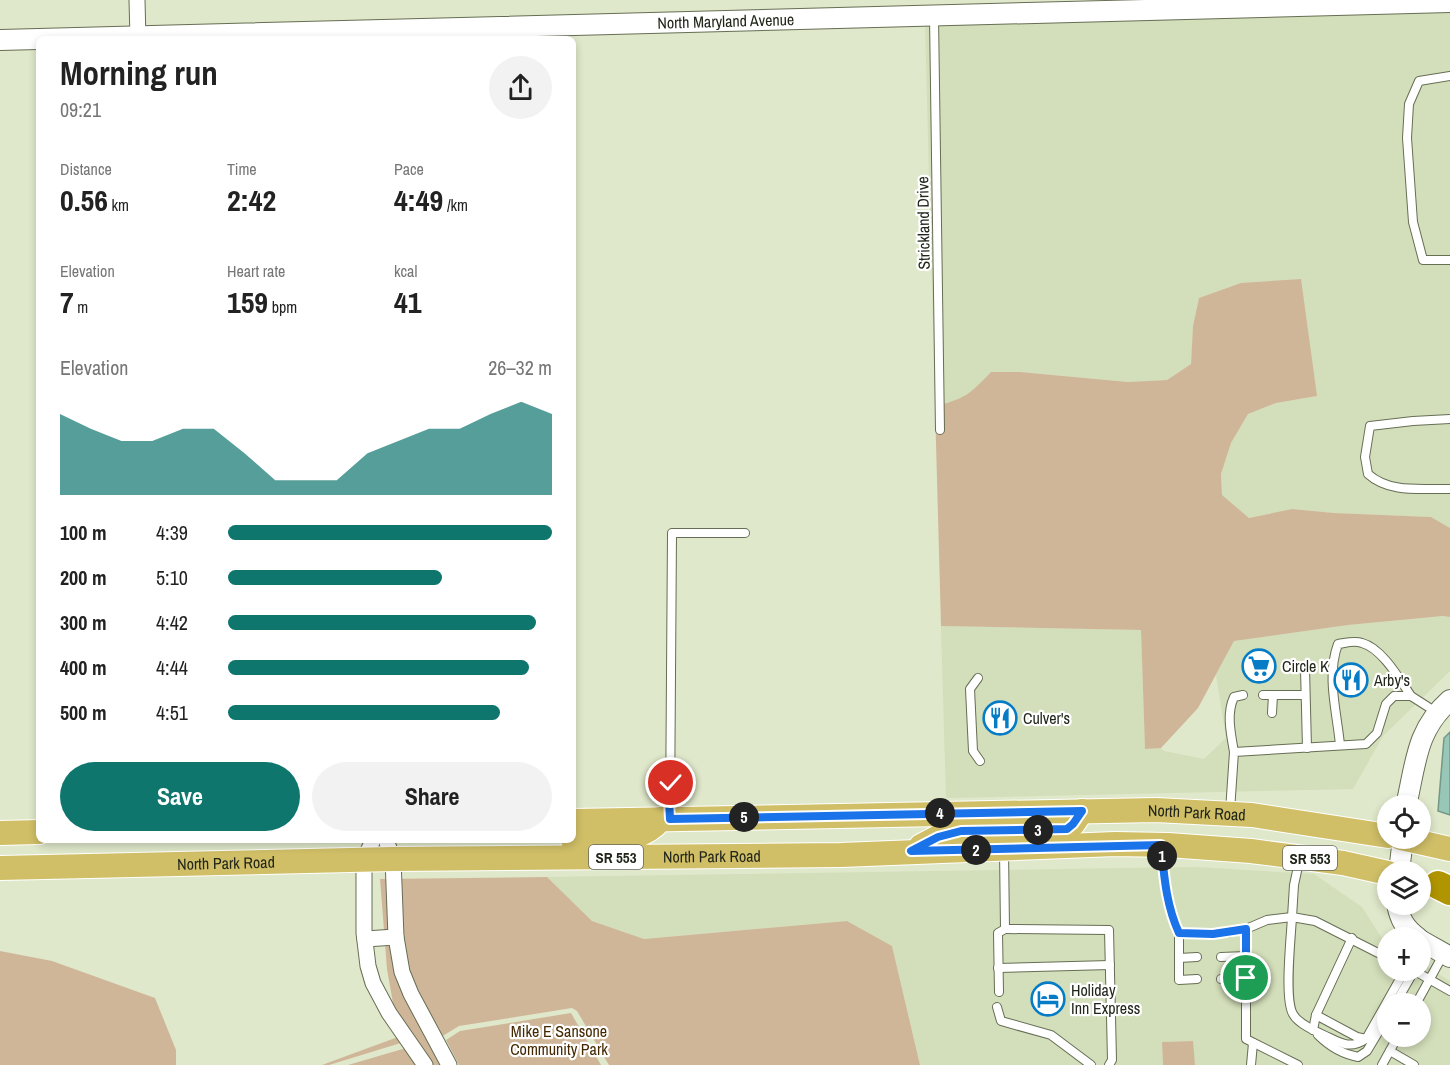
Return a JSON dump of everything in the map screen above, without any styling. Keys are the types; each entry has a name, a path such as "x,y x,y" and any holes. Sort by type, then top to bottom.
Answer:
{"main road":[{"name":"North Park Road","path":"576,821 1156,810 1299,821 1377,834"},
{"path":"911,851 938,837 961,831 1067,829 1082,811"},
{"path":"576,840 632,838 653,829 666,819"},
{"path":"0,833 36,832"},
{"path":"513,858 563,843"},
{"name":"North Park Road","path":"0,868 369,850 513,858 840,855 1161,845 1300,856 1377,871"},
{"path":"1431,845 1450,849"}],"street":[{"path":"136,0 138,36"},
{"name":"North Maryland Avenue","path":"210,36 934,16 1267,3 1450,2"},
{"name":"North Maryland Avenue","path":"0,40 36,39"},
{"path":"1408,795 1422,735 1443,706"},
{"path":"369,850 365,939 368,966 373,983 391,1015 425,1065"},
{"path":"390,850 396,937 402,972 448,1065"},
{"path":"365,939 396,937"},
{"path":"1431,946 1447,956"},
{"path":"391,1015 413,998"}],"lane":[{"name":"Strickland Drive","path":"934,16 940,430"},
{"path":"1450,76 1419,81 1409,104 1407,138 1413,222 1423,260 1450,260"},
{"path":"1450,418 1370,426 1365,469 1380,483 1400,488 1450,489"},
{"path":"666,819 671,783 672,533 745,533"},
{"path":"1340,746 1333,667 1333,658 1338,644 1364,643 1383,657 1411,696"},
{"path":"1305,669 1307,748"},
{"path":"978,678 970,689 973,751 980,761"},
{"path":"1263,695 1305,695"},
{"path":"1272,712 1273,695"},
{"path":"1230,814 1234,752 1230,705 1234,697 1243,696"},
{"path":"1234,752 1366,744 1377,734 1386,704 1394,696 1411,696 1443,706"},
{"path":"1252,740 1252,751"},
{"path":"1273,740 1273,750"},
{"path":"1161,845 1167,899 1171,916 1179,933 1179,980 1197,979"},
{"path":"1005,849 1005,929"},
{"path":"1300,856 1294,885 1292,917 1289,1002 1293,1016 1327,1043 1359,1061 1377,1034"},
{"path":"1179,933 1213,934 1246,929 1267,920 1292,917 1315,921 1377,952"},
{"path":"999,992 998,933 1005,929 1109,930 1112,1060 1109,1065"},
{"path":"1246,929 1246,1039 1298,1065"},
{"path":"1313,1030 1316,1015 1352,938"},
{"path":"1221,957 1246,956"},
{"path":"1431,978 1447,956"},
{"path":"1179,958 1197,957"},
{"path":"998,968 1110,965"},
{"path":"1221,979 1246,978"},
{"path":"1431,980 1450,991"},
{"path":"1313,1030 1345,1046 1357,1045 1366,1039 1399,981"},
{"path":"997,1007 1001,1021 1051,1035 1091,1065"},
{"path":"1316,1015 1366,1039"},
{"path":"1251,1065 1253,1043"},
{"path":"1382,1065 1392,1047"},
{"path":"1390,1051 1414,1065"},
{"path":"1274,1065 1279,1056"}],"shaded area":[{"path":"1450,8 1450,528 1431,517 1292,509 1248,518 1222,495 1221,474 1231,443 1248,414 1276,403 1317,396 1199,298 1193,327 1191,364 1167,380 1128,382 1020,372 991,372 960,400 935,406 925,23"},
{"path":"1450,617 1450,671 1383,736 1353,789 946,798 941,626 1141,630 1145,748 1161,748 1164,751 1204,759 1226,738 1216,675 1234,641 1348,625"},
{"path":"1195,867 1314,874 1362,907 1377,931 1377,981 1431,981 1431,969 1450,981 1450,1065 1195,1065 1192,1041 1162,1042 1163,1065 920,1065 892,946 847,921 644,939 592,921 547,877"}],"green space":[{"path":"1301,279 1317,396 1276,403 1248,414 1231,443 1221,474 1222,495 1249,518 1292,509 1431,517 1450,528 1450,617 1348,625 1234,641 1198,708 1161,748 1145,749 1141,630 941,626 935,406 966,395 991,372 1020,372 1128,382 1167,380 1191,364 1193,326 1199,298 1241,283"},
{"path":"547,877 592,921 644,939 847,921 892,946 920,1065 609,1065 577,1011 572,1008 459,1026 441,1037 452,1065 425,1065 404,1042 329,1065 322,1065 406,1034 394,1009 387,969 380,879"},
{"path":"0,951 52,961 155,998 176,1050 176,1065 0,1065"},
{"name":"Mike E Sansone Community Park","path":"571,1013 601,1065 459,1065 446,1040 460,1031"},
{"path":"1193,1041 1195,1065 1163,1065 1162,1042"},
{"path":"406,1048 418,1065 348,1065"}],"water":[{"path":"1450,732 1450,815 1438,811 1444,738"}],"place":[{"name":"Circle K","path":"1259,666"},
{"name":"Arby's","path":"1351,680"},
{"name":"Culver's","path":"1000,718"},
{"name":"Holiday Inn Express","path":"1048,999"}],"route":[{"path":"671,783 670,819 1082,811 1067,829 961,831 938,837 911,851 1115,844 1161,845 1167,899 1171,916 1179,933 1213,934 1246,929 1246,978"}]}
